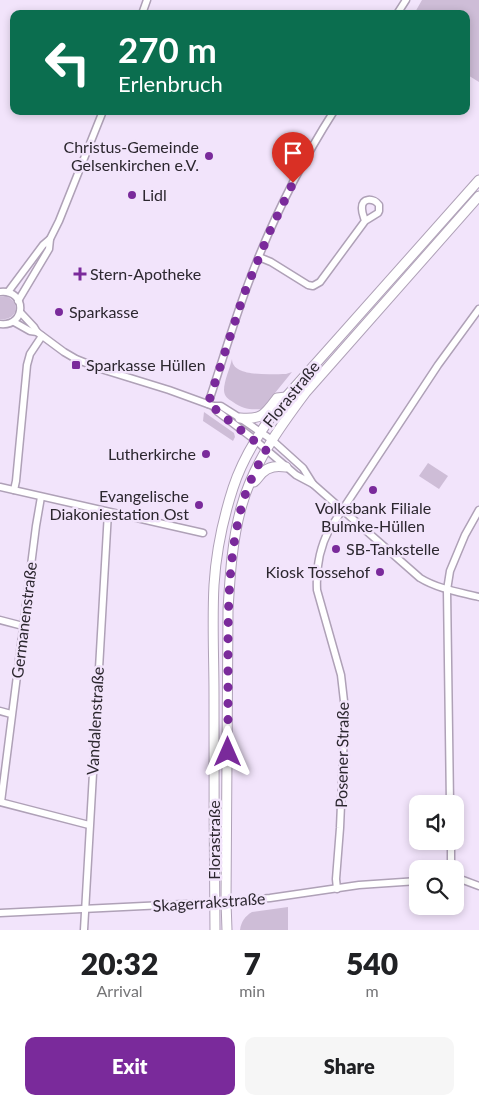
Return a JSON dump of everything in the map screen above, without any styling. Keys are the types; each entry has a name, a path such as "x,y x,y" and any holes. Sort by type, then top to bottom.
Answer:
{"main road":[{"name":"Florastraße","path":"215,930 214,585 220,538 238,472 255,440 286,397 479,180"},
{"name":"Florastraße","path":"227,930 230,586 231,565 241,508 266,450 306,392 479,196"},
{"path":"240,418 260,417 277,398 286,397"},
{"path":"250,484 273,466 286,467"}],"street":[{"path":"8,292 50,239 101,115"},
{"path":"211,405 235,321 259,257 293,183 332,115"},
{"path":"259,257 271,262 308,285 317,284 365,221"},
{"path":"18,301 49,248 50,239"},
{"path":"0,292 12,294 20,304 20,312 14,322 0,324"},
{"name":"Posener Straße","path":"337,889 345,710 341,675 317,590 316,577 320,550 329,530 433,372 479,309"},
{"path":"20,312 40,334 76,359 211,405 221,406 272,440 303,468 313,484"},
{"path":"14,322 40,334"},
{"path":"14,490 27,365 40,334"},
{"path":"211,405 296,475 313,484 420,578 447,590 479,597"},
{"path":"0,487 203,534"},
{"name":"Germanenstraße","path":"0,802 41,497"},
{"path":"450,795 447,590 450,571 465,535 479,510"},
{"name":"Vandalenstraße","path":"84,930 108,512"},
{"path":"0,620 23,626"},
{"path":"0,711 11,714"},
{"path":"0,802 89,825"},
{"path":"464,880 479,886"},
{"name":"Skagerrakstraße","path":"0,913 226,902 409,881"}],"shaded area":[{"path":"422,0 479,0 479,82 470,76 470,10 416,10"},
{"path":"6,296 14,303 15,311 10,317 0,319 0,297"},
{"path":"232,359 234,365 239,369 254,374 286,374 292,372 262,409 247,408 231,401 225,394 225,383"},
{"path":"204,412 234,433 233,441 203,421"},
{"path":"428,463 448,476 439,489 419,476"},
{"path":"288,907 288,930 240,930 241,924 247,915 252,912"}],"place":[{"name":"Christus-Gemeinde Gelsenkirchen e.V.","path":"209,156"},
{"name":"Lidl","path":"132,195"},
{"name":"Stern-Apotheke","path":"80,274"},
{"name":"Sparkasse","path":"59,312"},
{"name":"Sparkasse Hüllen","path":"76,365"},
{"name":"Lutherkirche","path":"206,454"},
{"name":"Volksbank Filiale Bulmke-Hüllen","path":"373,490"},
{"name":"Evangelische Diakoniestation Ost","path":"199,505"},
{"name":"SB-Tankstelle","path":"336,549"},
{"name":"Kiosk Tossehof","path":"380,572"}],"route":[{"path":"228,752 228,610 231,565 241,508 266,450 213,406 208,404 244,294 270,231 293,183"}]}
